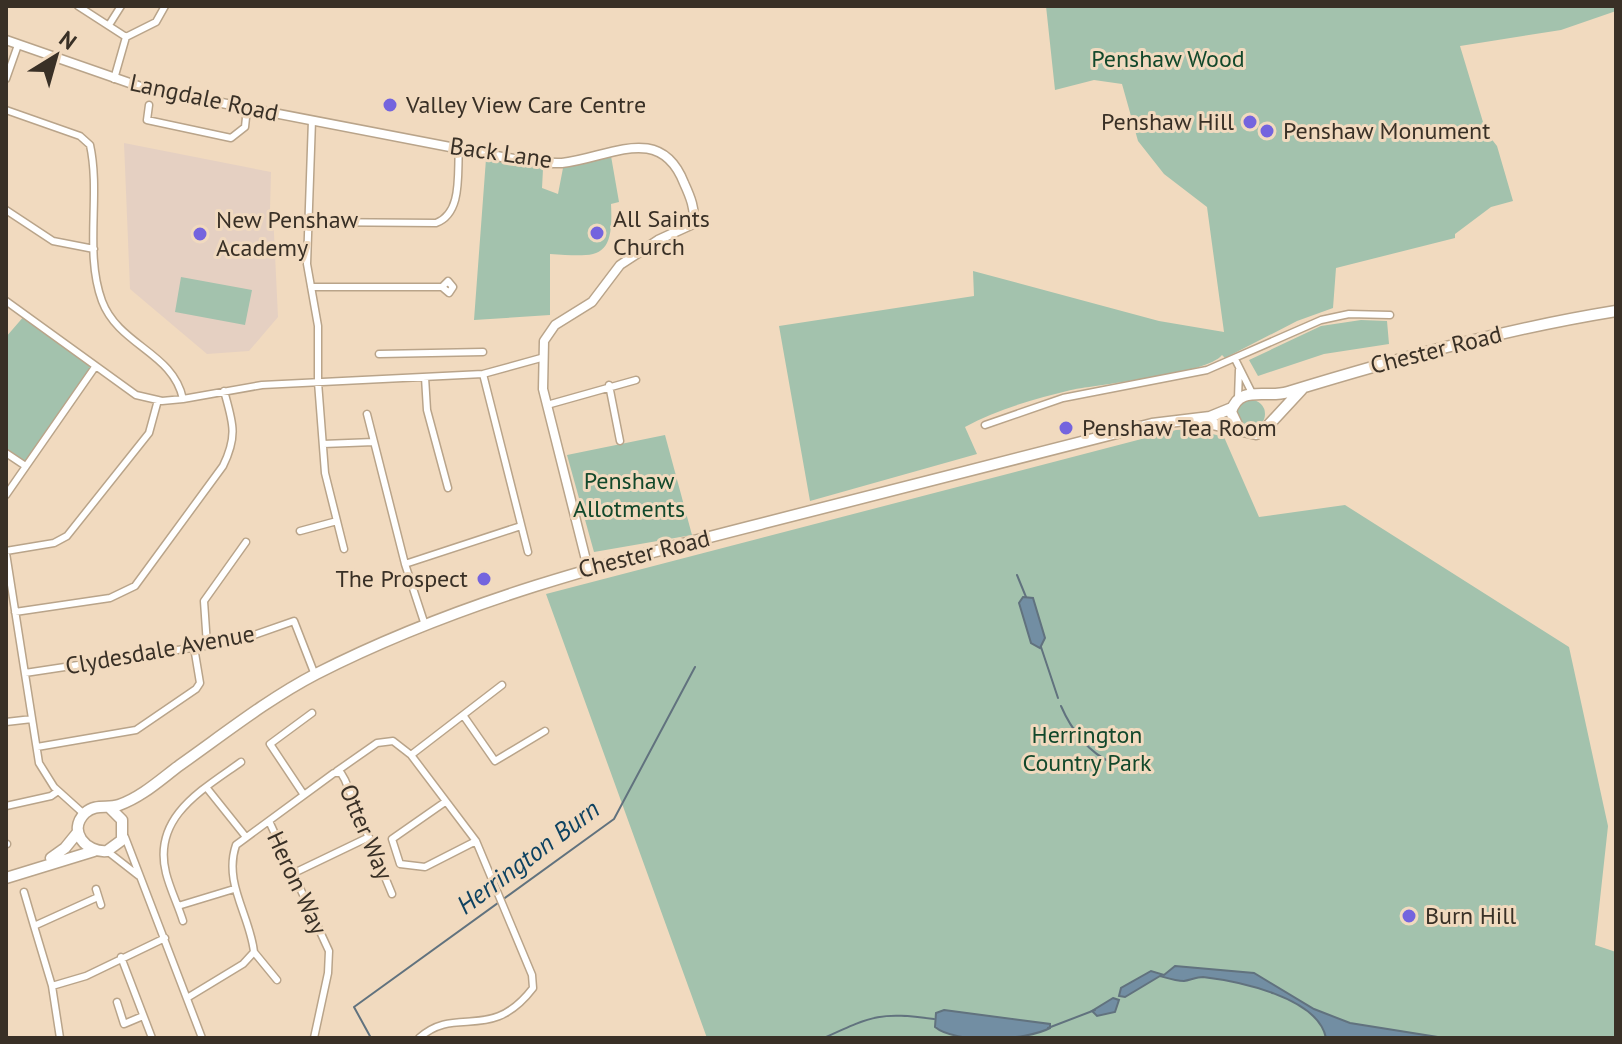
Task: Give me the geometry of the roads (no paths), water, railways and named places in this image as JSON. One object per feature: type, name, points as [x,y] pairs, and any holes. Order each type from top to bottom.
[{"type":"main road","name":"Chester Road","points":[[1271,422],[1304,387],[1338,375],[1545,323],[1616,311]]},
{"type":"main road","points":[[1258,395],[1271,405],[1271,422],[1256,434],[1240,431],[1232,419],[1235,403],[1258,395],[1304,387]]},
{"type":"main road","name":"Chester Road","points":[[138,797],[254,714],[315,675],[425,625],[588,568],[1152,424],[1193,420],[1235,403]]},
{"type":"main road","name":"Chester Road","points":[[1193,420],[1240,431]]},
{"type":"main road","points":[[30,869],[65,848],[78,832],[84,814],[93,807],[110,808],[138,797]]},
{"type":"main road","points":[[122,820],[138,797]]},
{"type":"main road","points":[[6,878],[94,851],[107,851],[118,844],[124,834],[122,820],[110,808]]},
{"type":"main road","points":[[78,832],[83,844],[94,851]]},
{"type":"street","points":[[78,6],[126,37]]},
{"type":"street","points":[[109,25],[121,6]]},
{"type":"street","points":[[114,79],[126,37],[156,22],[165,6]]},
{"type":"street","name":"Langdale Road","points":[[6,40],[114,79],[312,120]]},
{"type":"street","points":[[6,79],[18,45]]},
{"type":"street","points":[[149,105],[147,120],[231,138],[239,135],[245,127],[247,108]]},
{"type":"street","points":[[6,110],[80,136],[90,145],[98,287],[112,319],[174,373],[183,399]]},
{"type":"street","points":[[312,120],[307,264],[318,326],[318,382],[325,473],[344,549]]},
{"type":"street","name":"Back Lane","points":[[312,120],[459,148],[561,163],[628,148],[661,151],[674,161],[694,218],[690,227],[658,240],[620,265],[585,308],[549,331],[541,358]]},
{"type":"street","points":[[308,222],[436,223],[447,220],[454,210],[459,148]]},
{"type":"street","points":[[6,210],[53,241],[94,249]]},
{"type":"street","points":[[311,287],[442,287]]},
{"type":"street","points":[[6,301],[136,395],[158,400],[183,399],[262,385],[483,374],[541,358],[547,405],[588,568]]},
{"type":"street","points":[[985,425],[1051,400],[1186,376],[1236,361],[1321,320],[1349,314],[1390,315]]},
{"type":"street","points":[[379,354],[483,352]]},
{"type":"street","points":[[1236,361],[1258,395]]},
{"type":"street","points":[[6,495],[95,367]]},
{"type":"street","points":[[1235,403],[1239,370]]},
{"type":"street","points":[[483,374],[528,552]]},
{"type":"street","points":[[429,376],[427,410],[448,488]]},
{"type":"street","points":[[547,405],[609,385],[636,380]]},
{"type":"street","points":[[609,385],[620,441]]},
{"type":"street","points":[[15,612],[110,598],[135,586],[223,466],[231,450],[235,434],[224,391]]},
{"type":"street","points":[[84,814],[58,791],[39,763],[6,552],[54,543],[67,536],[149,433],[158,400]]},
{"type":"street","points":[[367,414],[405,564],[425,625]]},
{"type":"street","points":[[323,444],[374,442]]},
{"type":"street","points":[[6,453],[24,465]]},
{"type":"street","points":[[300,531],[337,521]]},
{"type":"street","points":[[405,564],[521,526]]},
{"type":"street","points":[[207,645],[204,601],[246,542]]},
{"type":"street","name":"Clydesdale Avenue","points":[[25,673],[237,641],[294,621],[315,675]]},
{"type":"street","points":[[37,747],[136,730],[196,689],[200,683],[194,647]]},
{"type":"street","points":[[411,755],[502,685]]},
{"type":"street","points":[[304,795],[270,744],[312,713]]},
{"type":"street","points":[[463,715],[495,761],[545,731]]},
{"type":"street","points":[[6,722],[32,719]]},
{"type":"street","points":[[277,980],[254,952],[234,889],[231,860],[236,845],[377,743],[393,741],[411,755],[476,841],[532,975],[533,988],[521,1006],[503,1019],[437,1025],[419,1038]]},
{"type":"street","points":[[183,921],[166,874],[164,839],[173,816],[241,762]]},
{"type":"street","name":"Otter Way","points":[[336,773],[345,780],[392,894]]},
{"type":"street","points":[[206,787],[246,837]]},
{"type":"street","points":[[7,804],[51,796],[58,791]]},
{"type":"street","points":[[445,802],[392,839],[400,864],[425,867],[476,841]]},
{"type":"street","name":"Heron Way","points":[[269,821],[329,951],[328,973],[314,1038]]},
{"type":"street","points":[[124,834],[202,1038]]},
{"type":"street","points":[[294,873],[369,837]]},
{"type":"street","points":[[107,851],[141,878]]},
{"type":"street","points":[[178,906],[234,889]]},
{"type":"street","points":[[24,892],[52,986],[60,1038]]},
{"type":"street","points":[[34,926],[97,893],[101,905]]},
{"type":"street","points":[[52,986],[86,976],[165,938]]},
{"type":"street","points":[[187,998],[243,964],[254,952]]},
{"type":"street","points":[[121,957],[152,1038]]},
{"type":"street","points":[[117,1002],[124,1024],[143,1016]]},
{"type":"water","points":[[1023,597],[1033,598],[1045,638],[1040,648],[1031,643],[1019,603]]},
{"type":"water","points":[[1175,966],[1254,973],[1314,1009],[1350,1023],[1444,1038],[1326,1038],[1320,1024],[1293,1002],[1255,987],[1203,977],[1184,981],[1160,976],[1125,997],[1119,996],[1121,988],[1151,971],[1164,975]]},
{"type":"water","points":[[1113,998],[1119,1000],[1115,1012],[1097,1016],[1092,1011]]},
{"type":"water","points":[[944,1010],[1050,1024],[1050,1028],[1008,1038],[958,1036],[935,1027],[936,1013]]},
{"type":"waterway","points":[[1017,575],[1026,597]]},
{"type":"waterway","points":[[1041,647],[1058,698]]},
{"type":"waterway","name":"Herrington Burn","points":[[371,1038],[354,1007],[614,819],[695,667]]},
{"type":"waterway","points":[[1061,706],[1082,740],[1096,754],[1113,763]]},
{"type":"waterway","name":"Herrington Burn","points":[[1048,1028],[1095,1010]]},
{"type":"waterway","name":"Herrington Burn","points":[[824,1038],[878,1017],[934,1019]]},
{"type":"place","name":"Valley View Care Centre","points":[[390,105]]},
{"type":"place","name":"Penshaw Hill","points":[[1250,122]]},
{"type":"place","name":"Penshaw Monument","points":[[1267,131]]},
{"type":"place","name":"All Saints Church","points":[[597,233]]},
{"type":"place","name":"New Penshaw Academy","points":[[200,234]]},
{"type":"place","name":"Penshaw Tea Room","points":[[1066,428]]},
{"type":"place","name":"The Prospect","points":[[484,579]]},
{"type":"place","name":"Burn Hill","points":[[1409,916]]},
{"type":"park label","name":"Penshaw Wood","points":[[1168,59]]},
{"type":"park label","name":"Penshaw Allotments","points":[[629,495]]},
{"type":"park label","name":"Herrington Country Park","points":[[1087,749]]}]
